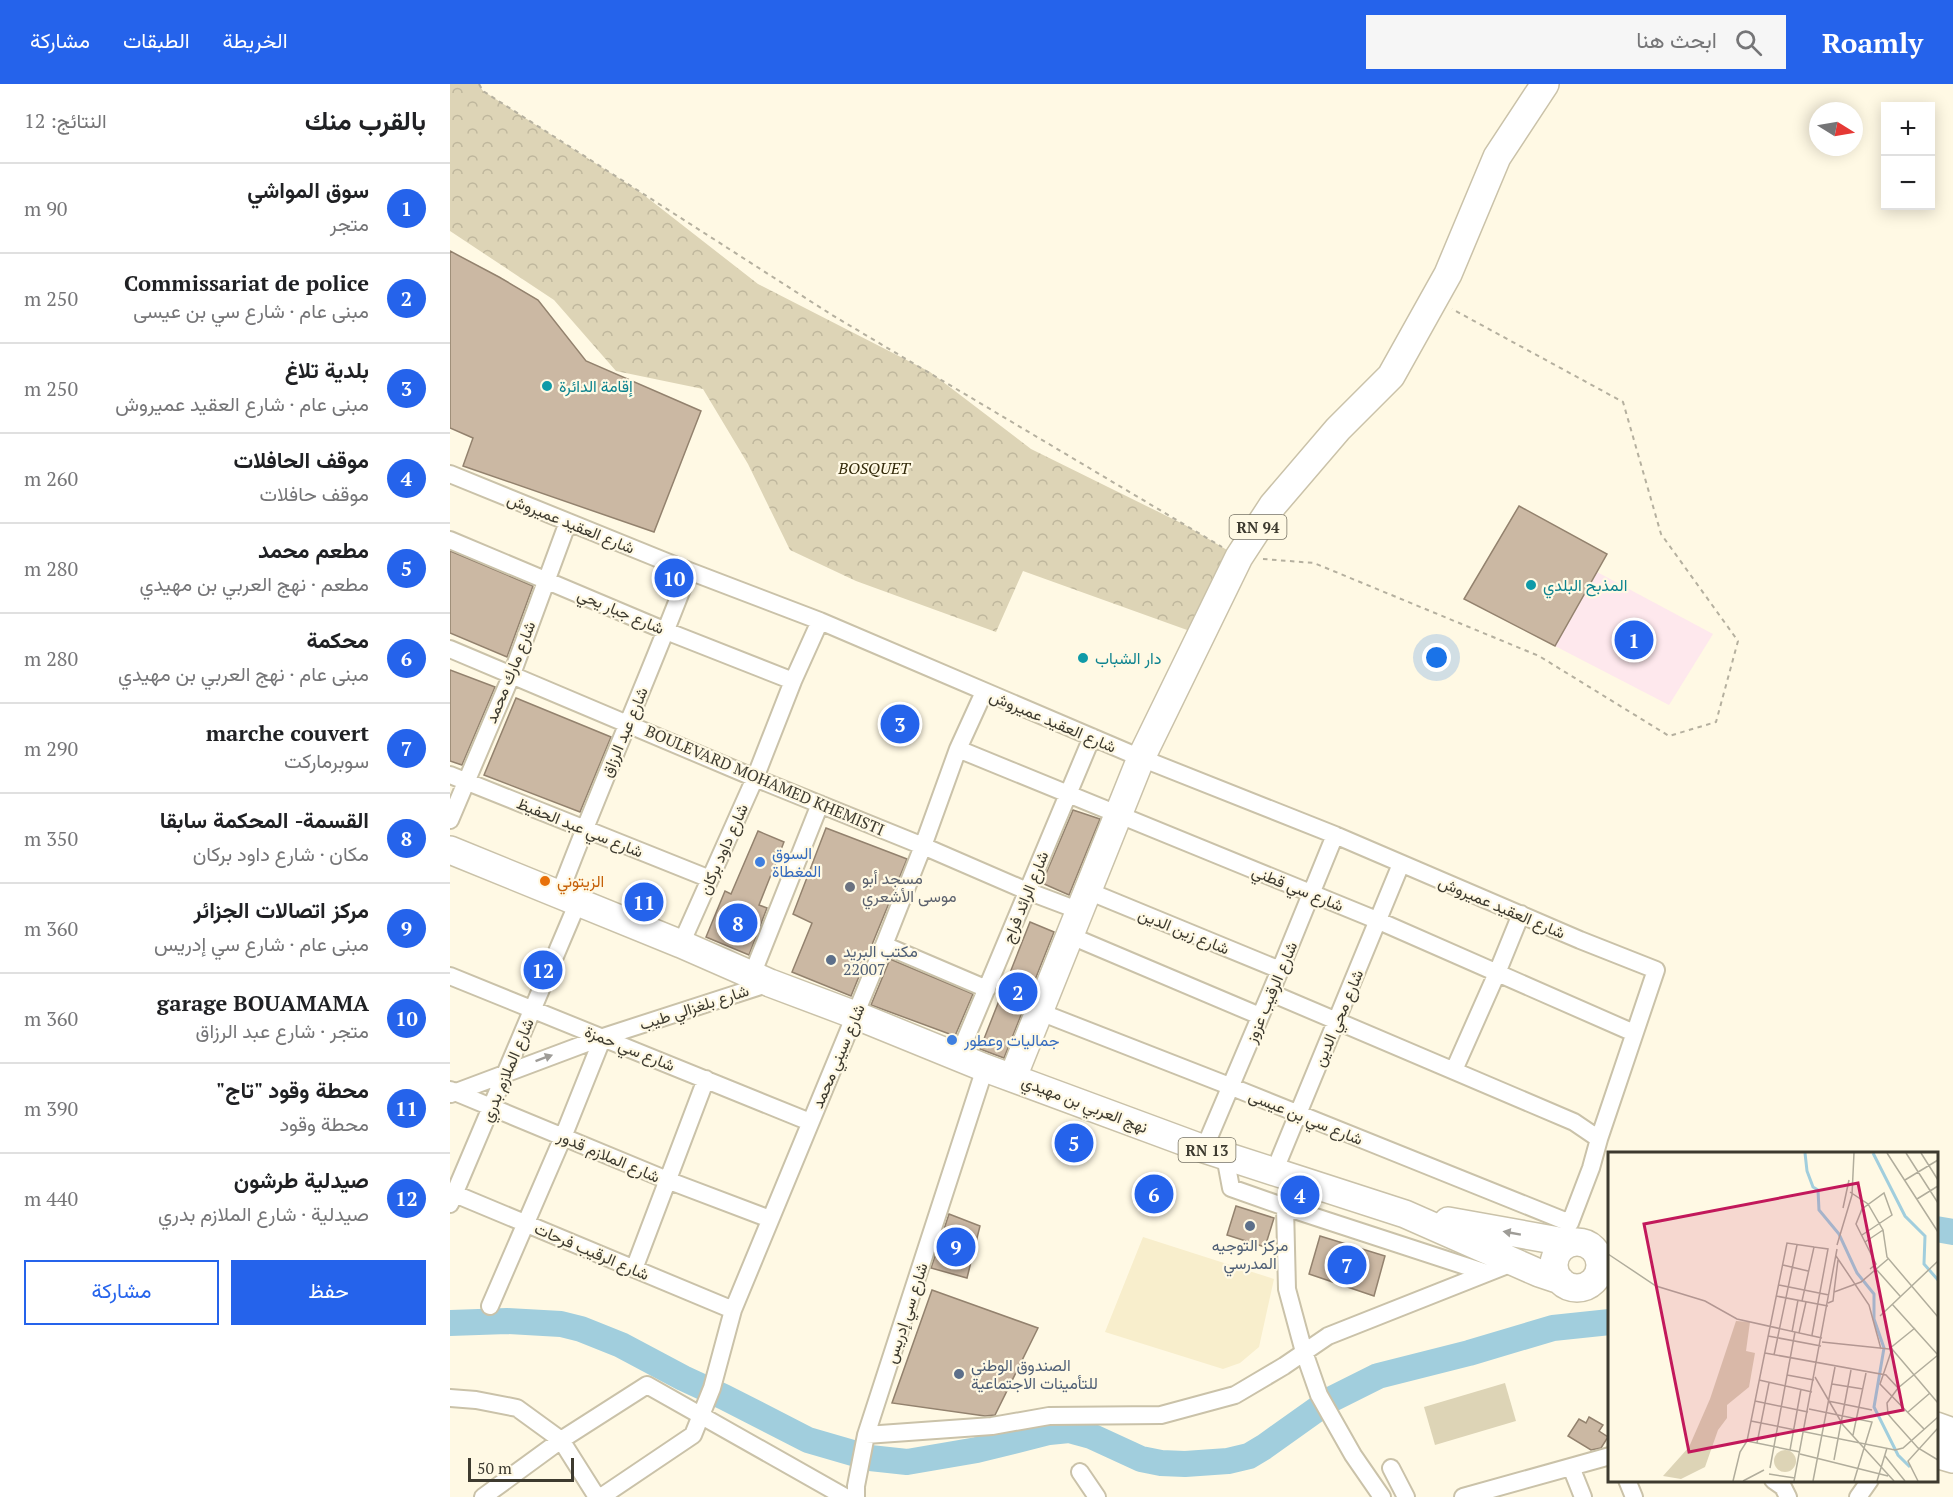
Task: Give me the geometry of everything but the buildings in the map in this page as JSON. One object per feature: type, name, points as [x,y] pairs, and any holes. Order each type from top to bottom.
[{"type":"main road","name":"RN 94","points":[[1013,1077],[1141,758],[1239,557],[1273,505],[1338,429],[1390,376],[1448,274],[1497,158],[1545,84]]},
{"type":"main road","name":"RN 13","points":[[450,850],[761,979]]},
{"type":"main road","name":"نهج العربي بن مهيدي","points":[[761,979],[985,1068],[1215,1153],[1405,1214]]},
{"type":"main road","name":"RN 13","points":[[1405,1214],[1570,1233]]},
{"type":"main road","name":"RN 13","points":[[1405,1214],[1571,1284],[1608,1293]]},
{"type":"main road","points":[[1570,1233],[1578,1241],[1593,1247],[1604,1256],[1600,1261],[1597,1278],[1590,1284],[1571,1284],[1555,1272],[1554,1263],[1557,1254],[1570,1233]]},
{"type":"main road","points":[[1938,1427],[1953,1432]]},
{"type":"main road","points":[[1938,1455],[1953,1459]]},
{"type":"street","name":"شارع العقيد عميروش","points":[[450,474],[689,571],[820,621],[1141,758],[1335,835],[1580,940],[1656,970],[1634,1033]]},
{"type":"street","name":"شارع مارك محمد","points":[[450,820],[458,778],[512,674],[568,522]]},
{"type":"street","name":"شارع جبار يحي","points":[[450,540],[666,631],[793,681]]},
{"type":"street","name":"شارع عبد الرزاق","points":[[568,898],[584,829],[689,571]]},
{"type":"street","name":"شارع داود بركان","points":[[681,944],[755,778],[793,681],[820,621]]},
{"type":"street","name":"BOULEVARD MOHAMED KHEMISTI","points":[[450,649],[1080,912]]},
{"type":"street","name":"شارع سيني محمد","points":[[599,1497],[693,1435],[712,1388],[733,1310],[884,945],[958,749],[984,692]]},
{"type":"street","name":"شارع الرائد فراج","points":[[958,1057],[1092,737]]},
{"type":"street","name":"شارع سي قطني","points":[[958,749],[1379,921],[1634,1033]]},
{"type":"street","name":"شارع سي عبد الحفيظ","points":[[458,778],[710,879]]},
{"type":"street","points":[[761,979],[820,804]]},
{"type":"street","name":"شارع الرقيب عزوز","points":[[1215,1153],[1232,1087],[1335,835]]},
{"type":"street","name":"شارع محي الدين","points":[[1274,1172],[1401,864]]},
{"type":"street","name":"شارع الملازم بدري","points":[[451,1197],[532,1010],[568,898]]},
{"type":"street","points":[[1080,912],[1260,1016]]},
{"type":"street","name":"شارع زين الدين","points":[[1080,912],[1280,970]]},
{"type":"street","points":[[1454,1071],[1521,914]]},
{"type":"street","points":[[884,945],[987,989]]},
{"type":"street","name":"شارع سي حمزة","points":[[450,976],[603,1036],[810,1122]]},
{"type":"street","name":"شارع بلغزالي طيب","points":[[452,1092],[761,979]]},
{"type":"street","points":[[1271,993],[1574,1122],[1599,1139]]},
{"type":"street","name":"شارع سي بن عيسى","points":[[1040,1012],[1297,1114],[1570,1233]]},
{"type":"street","points":[[1570,1233],[1634,1033]]},
{"type":"street","points":[[490,1306],[563,1137],[603,1036]]},
{"type":"street","name":"شارع سي إدريس","points":[[852,1493],[866,1435],[985,1068]]},
{"type":"street","points":[[634,1269],[706,1079]]},
{"type":"street","name":"شارع الملازم قدور","points":[[452,1092],[491,1106],[667,1180],[770,1219]]},
{"type":"street","points":[[1215,1153],[1231,1188],[1487,1274]]},
{"type":"street","name":"شارع الرقيب فرحات","points":[[451,1197],[526,1224],[733,1310]]},
{"type":"street","points":[[1285,1208],[1287,1289],[1304,1352],[1319,1395],[1353,1455],[1382,1497]]},
{"type":"street","points":[[866,1435],[992,1426],[1049,1416],[1161,1415],[1235,1395],[1328,1336],[1515,1262]]},
{"type":"street","points":[[483,1497],[561,1440],[647,1385],[701,1417],[852,1493]]},
{"type":"street","points":[[450,1398],[476,1400],[518,1408],[561,1440],[599,1497]]},
{"type":"street","points":[[1463,1497],[1608,1457]]},
{"type":"street","points":[[1571,1467],[1583,1497]]},
{"type":"street","points":[[1391,1468],[1406,1497]]},
{"type":"street","points":[[1080,1472],[1097,1497]]},
{"type":"street","points":[[1628,1482],[1634,1497]]},
{"type":"street","points":[[1776,1482],[1783,1487],[1788,1497]]},
{"type":"street","points":[[1858,1497],[1869,1482]]},
{"type":"path","points":[[479,84],[483,91],[832,315],[1239,557],[1314,563],[1539,656],[1669,736],[1716,722],[1738,641],[1661,534],[1623,402],[1434,299]]},
{"type":"shaded area","points":[[1597,572],[1713,634],[1669,705],[1555,646]]},
{"type":"shaded area","points":[[1143,1237],[1274,1279],[1259,1347],[1240,1363],[1223,1369],[1105,1332]]},
{"type":"green space","name":"BOSQUET","points":[[450,84],[479,84],[483,91],[640,192],[758,284],[930,372],[1031,449],[1185,525],[1227,550],[1201,635],[1023,571],[996,632],[856,581],[790,550],[748,464],[703,389],[616,371],[554,300],[450,231]]},
{"type":"green space","points":[[1505,1383],[1516,1421],[1435,1445],[1424,1407]]},
{"type":"waterway","points":[[1938,1229],[1953,1232]]},
{"type":"waterway","points":[[450,1323],[507,1321],[561,1324],[581,1329],[621,1345],[808,1440],[870,1458],[907,1462],[977,1450],[1049,1432],[1069,1430],[1091,1436],[1141,1459],[1185,1464],[1228,1461],[1249,1456],[1330,1400],[1378,1376],[1469,1353],[1553,1328],[1608,1322]]},
{"type":"place","name":"إقامة الدائرة","points":[[547,386]]},
{"type":"place","name":"garage BOUAMAMA","points":[[674,578]]},
{"type":"place","name":"المذبح البلدي","points":[[1531,585]]},
{"type":"place","name":"سوق المواشي","points":[[1634,640]]},
{"type":"place","name":"دار الشباب","points":[[1083,658]]},
{"type":"place","name":"بلدية تلاغ","points":[[900,724]]},
{"type":"place","name":"السوق المغطاة","points":[[760,862]]},
{"type":"place","name":"الزيتوني","points":[[545,881]]},
{"type":"place","name":"مسجد أبو موسى الأشعري","points":[[850,887]]},
{"type":"place","name":"محطة وقود \"تاج\"","points":[[644,902]]},
{"type":"place","name":"القسمة- المحكمة سابقا","points":[[738,923]]},
{"type":"place","name":"مكتب البريد 22007","points":[[831,960]]},
{"type":"place","name":"صيدلية طرشون","points":[[543,970]]},
{"type":"place","name":"Commissariat de police","points":[[1018,992]]},
{"type":"place","name":"جماليات وعطور","points":[[952,1040]]},
{"type":"place","name":"مطعم محمد","points":[[1074,1143]]},
{"type":"place","name":"محكمة","points":[[1154,1194]]},
{"type":"place","name":"موقف الحافلات","points":[[1300,1195]]},
{"type":"place","name":"مركز التوجيه المدرسي","points":[[1250,1226]]},
{"type":"place","name":"مركز اتصالات الجزائر","points":[[956,1247]]},
{"type":"place","name":"marche couvert","points":[[1347,1265]]},
{"type":"place","name":"الصندوق الوطني للتأمينات الاجتماعية","points":[[959,1374]]}]
